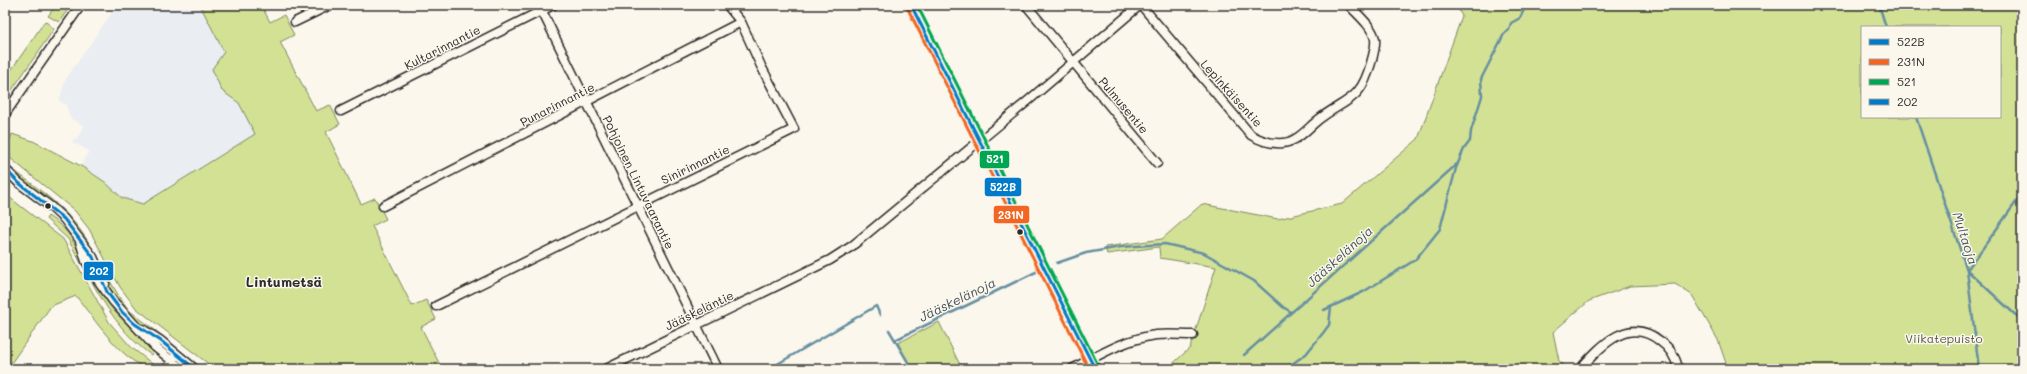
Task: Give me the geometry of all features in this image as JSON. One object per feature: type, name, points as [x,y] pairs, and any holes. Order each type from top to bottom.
[{"type":"street","points":[[5,114],[81,5]]},
{"type":"street","points":[[295,22],[330,5]]},
{"type":"street","name":"Kultarinnantie","points":[[341,111],[540,8],[553,5]]},
{"type":"street","points":[[727,5],[741,22]]},
{"type":"street","points":[[911,5],[1095,369]]},
{"type":"street","name":"Pulmusentie","points":[[1026,5],[1158,163]]},
{"type":"street","name":"Jääskeläntie","points":[[606,369],[830,260],[852,246],[1141,5]]},
{"type":"street","name":"Lepinkäisentie","points":[[1141,5],[1251,135],[1261,141],[1283,143],[1293,140],[1324,116],[1355,96],[1364,83],[1369,70],[1375,39],[1370,28],[1349,5]]},
{"type":"street","name":"Pohjoinen Lintuvaarantie","points":[[540,8],[718,369]]},
{"type":"street","name":"Punarinnantie","points":[[383,206],[741,22]]},
{"type":"street","name":"Sinirinnantie","points":[[436,306],[794,129],[761,66],[741,22]]},
{"type":"street","points":[[5,169],[19,183],[51,207],[64,219],[96,263],[107,292],[122,312],[135,324],[155,347],[195,369]]},
{"type":"street","points":[[5,178],[19,183]]},
{"type":"street","points":[[1580,369],[1593,354],[1611,338],[1626,332],[1638,331],[1652,335],[1664,344],[1674,357],[1678,369]]},
{"type":"street","points":[[1072,369],[1120,345],[1138,339],[1157,335],[1193,335]]},
{"type":"street","points":[[167,369],[175,358]]},
{"type":"street","points":[[175,358],[182,369]]},
{"type":"shaded area","points":[[117,5],[200,5],[224,52],[222,91],[239,103],[255,134],[143,204],[122,198],[105,182],[81,166],[89,151],[72,142],[75,138],[77,139],[84,126],[70,118],[66,104],[59,101],[66,79]]},
{"type":"green space","points":[[56,5],[71,5],[59,22],[48,16]]},
{"type":"green space","name":"Lintumetsä","points":[[200,5],[261,5],[270,22],[284,15],[294,35],[280,42],[316,111],[330,105],[340,124],[326,132],[361,204],[375,198],[386,219],[372,226],[412,306],[426,300],[436,319],[421,327],[442,369],[215,369],[136,308],[120,287],[89,229],[75,211],[10,158],[9,143],[12,134],[33,141],[81,166],[105,182],[122,198],[143,204],[255,134],[239,103],[222,91],[212,69],[224,52]]},
{"type":"green space","name":"Viikatepuisto","points":[[1456,5],[2022,5],[2022,369],[1906,369],[1898,366],[1894,369],[1887,369],[1886,365],[1884,369],[1728,369],[1718,340],[1692,295],[1675,284],[1630,286],[1589,301],[1553,332],[1559,361],[1568,369],[1167,369],[1190,348],[1216,267],[1160,258],[1159,247],[1107,254],[1105,247],[1162,239],[1202,204],[1278,219],[1342,204],[1418,139],[1462,16]]},
{"type":"green space","points":[[45,21],[54,29],[5,100],[5,79]]},
{"type":"green space","points":[[8,166],[47,196],[69,217],[79,228],[97,257],[81,236],[6,168]]},
{"type":"green space","points":[[5,194],[63,239],[109,322],[132,348],[155,366],[154,369],[144,367],[122,351],[111,340],[76,296],[51,306],[7,369],[5,369]]},
{"type":"green space","points":[[48,216],[66,231],[84,264],[82,265],[68,239],[46,219]]},
{"type":"green space","points":[[103,269],[120,298],[130,311],[164,337],[163,340],[130,316],[117,301],[103,274]]},
{"type":"green space","points":[[90,276],[114,311],[153,351],[151,355],[123,329],[108,309],[89,277]]},
{"type":"green space","points":[[939,322],[962,369],[912,369],[898,343]]},
{"type":"waterway","points":[[1324,310],[1363,292],[1415,260],[1440,229],[1456,168],[1464,149],[1470,141],[1471,131],[1482,96],[1481,79],[1504,34],[1509,30],[1511,23],[1520,18],[1526,5]]},
{"type":"waterway","name":"Multaoja","points":[[1879,5],[1886,26]]},
{"type":"waterway","name":"Multaoja","points":[[1916,118],[1967,270],[1979,369]]},
{"type":"waterway","name":"Jääskelänoja","points":[[1244,355],[1457,164]]},
{"type":"waterway","points":[[2022,194],[1967,270],[2022,321]]},
{"type":"waterway","name":"Jääskelänoja","points":[[1057,263],[1086,253],[1121,247],[1165,244],[1204,253],[1254,281],[1283,307],[1291,312]]},
{"type":"waterway","name":"Jääskelänoja","points":[[889,330],[895,340],[1038,271]]},
{"type":"waterway","name":"Jääskelänoja","points":[[769,369],[876,306],[880,315]]},
{"type":"waterway","points":[[1285,369],[1306,354],[1329,325],[1331,307]]},
{"type":"waterway","points":[[895,340],[912,369]]},
{"type":"transit line","name":"522B","points":[[911,5],[1095,369]]},
{"type":"transit line","name":"521","points":[[917,5],[1099,367]]},
{"type":"transit line","name":"231N","points":[[907,7],[1089,369]]},
{"type":"transit line","name":"202","points":[[5,169],[19,183],[64,219],[93,257],[107,292],[122,312],[135,324],[161,341],[195,369]]},
{"type":"district","name":"Lintumetsä","points":[[284,281]]}]
